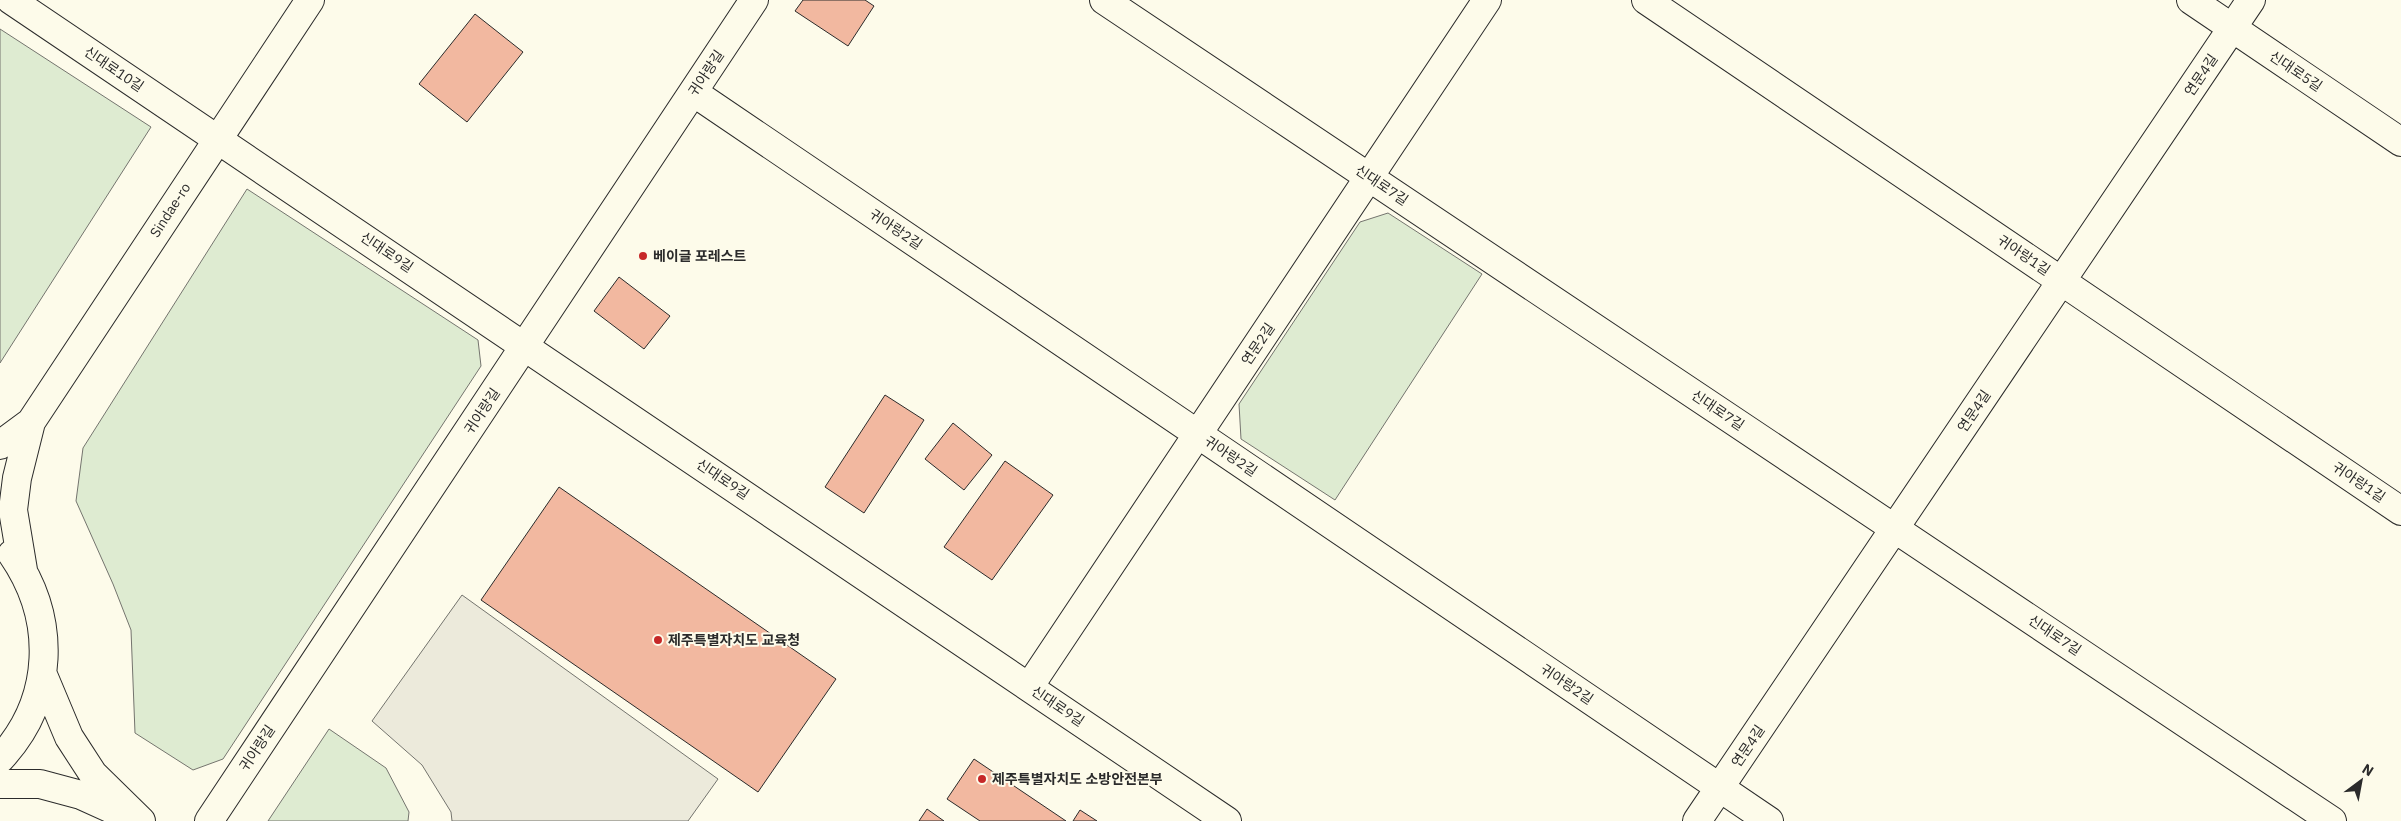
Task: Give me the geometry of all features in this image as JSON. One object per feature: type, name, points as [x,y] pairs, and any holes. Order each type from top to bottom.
[{"type":"street","name":"신대로10길","points":[[11,0],[218,138]]},
{"type":"street","name":"Sindae-ro","points":[[31,422],[310,0]]},
{"type":"street","name":"귀아랑길","points":[[209,821],[754,0]]},
{"type":"street","name":"신대로7길","points":[[1104,0],[2332,821]]},
{"type":"street","name":"연문2길","points":[[1029,687],[1487,0]]},
{"type":"street","name":"귀아랑1길","points":[[1646,0],[2401,511]]},
{"type":"street","name":"신대로5길","points":[[2191,0],[2401,142]]},
{"type":"street","name":"연문4길","points":[[1697,821],[2252,0]]},
{"type":"street","name":"귀아랑2길","points":[[693,92],[1769,821]]},
{"type":"street","name":"신대로9길","points":[[218,138],[1227,821]]},
{"type":"street","points":[[0,445],[31,422]]},
{"type":"street","points":[[23,570],[12,510],[17,478],[31,422]]},
{"type":"street","points":[[0,540],[23,570],[35,594],[42,620],[45,648],[43,675],[36,701],[25,726],[0,758]]},
{"type":"street","points":[[43,675],[69,737],[93,774],[140,821]]},
{"type":"street","points":[[0,784],[40,784],[81,795],[140,821]]},
{"type":"green space","points":[[0,29],[151,127],[0,363]]},
{"type":"green space","points":[[247,189],[478,340],[481,366],[223,759],[193,770],[135,733],[131,630],[76,501],[83,448]]},
{"type":"green space","points":[[1388,213],[1482,274],[1335,500],[1241,439],[1239,404],[1360,222]]},
{"type":"green space","points":[[329,729],[386,768],[409,812],[408,821],[268,821]]},
{"type":"shaded area","points":[[462,595],[718,779],[688,821],[452,821],[451,812],[422,765],[372,721]]},
{"type":"building","points":[[803,0],[865,0],[874,6],[848,46],[795,11]]},
{"type":"building","points":[[475,14],[523,52],[467,122],[419,84]]},
{"type":"building","points":[[619,277],[670,316],[644,349],[594,311]]},
{"type":"building","points":[[885,395],[924,420],[864,513],[825,487]]},
{"type":"building","points":[[953,423],[992,455],[964,490],[925,459]]},
{"type":"building","points":[[1005,461],[1053,495],[992,580],[944,547]]},
{"type":"building","name":"제주특별자치도 교육청","points":[[559,487],[836,679],[758,792],[481,600]]},
{"type":"building","name":"제주특별자치도 소방안전본부","points":[[974,759],[1066,821],[980,821],[947,799]]},
{"type":"building","points":[[927,809],[944,821],[919,821]]},
{"type":"building","name":"제주특별자치도 소방안전본부","points":[[1080,810],[1097,821],[1073,821]]},
{"type":"place","name":"베이글 포레스트","points":[[643,256]]},
{"type":"place","name":"제주특별자치도 교육청","points":[[658,640]]},
{"type":"place","name":"제주특별자치도 소방안전본부","points":[[982,779]]}]
